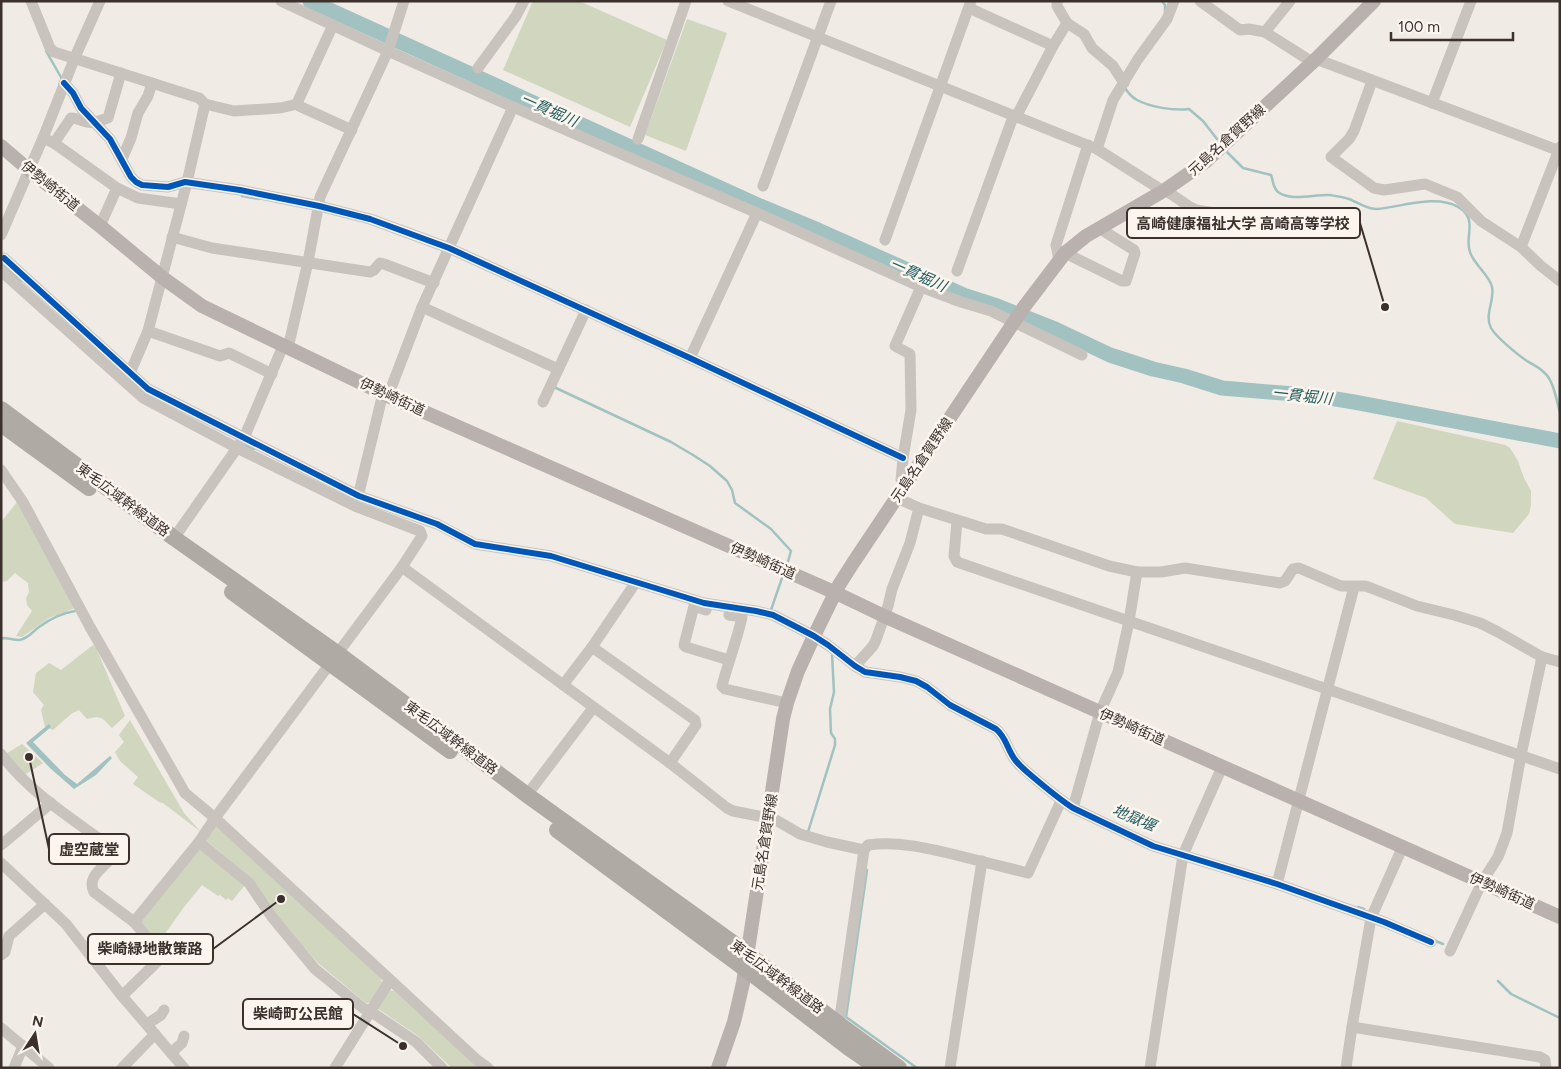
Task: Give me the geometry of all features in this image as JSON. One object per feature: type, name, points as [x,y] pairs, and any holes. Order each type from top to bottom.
[{"type":"highway","name":"東毛広域幹線道路","points":[[1,409],[334,658],[747,962],[839,1024],[899,1068]]},
{"type":"highway","name":"東毛広域幹線道路","points":[[1,424],[527,795],[747,962],[850,1049],[878,1068]]},
{"type":"main road","name":"元島名倉賀野線","points":[[718,1068],[734,1022],[747,962],[783,719],[787,703],[798,671],[814,636],[853,563],[1014,321],[1062,256],[1075,244],[1099,228],[1164,190],[1205,162],[1314,61],[1374,1]]},
{"type":"main road","name":"伊勢崎街道","points":[[1,146],[163,278],[202,306],[385,395],[836,593],[1560,917]]},
{"type":"street","points":[[31,1],[50,48],[54,52],[75,57],[199,98],[205,104],[234,111],[280,108],[298,104]]},
{"type":"street","points":[[1,235],[100,1]]},
{"type":"street","points":[[281,1],[512,107],[757,213],[921,287],[1014,321],[1082,355]]},
{"type":"street","points":[[174,538],[244,438],[286,347],[308,262],[320,196],[388,50],[404,1]]},
{"type":"street","points":[[478,68],[516,16],[524,1]]},
{"type":"street","points":[[638,139],[686,1]]},
{"type":"street","points":[[728,1],[1092,147],[1196,210],[1233,216],[1259,226]]},
{"type":"street","points":[[764,186],[831,1]]},
{"type":"street","points":[[1057,1],[1057,6],[1067,23],[1084,34],[1092,48],[1113,66],[1124,83]]},
{"type":"street","points":[[1099,228],[1134,250],[1135,253],[1126,281],[1062,256],[1056,245],[1092,147],[1113,100],[1138,59],[1167,20],[1174,1]]},
{"type":"street","points":[[1200,1],[1240,30],[1249,29],[1265,32],[1314,61],[1559,149],[1521,247]]},
{"type":"street","points":[[1265,32],[1290,1]]},
{"type":"street","points":[[1432,103],[1470,1]]},
{"type":"street","points":[[885,240],[970,5],[1053,46]]},
{"type":"street","points":[[957,271],[1014,117],[1067,23]]},
{"type":"street","points":[[298,104],[333,25]]},
{"type":"street","points":[[54,143],[71,118],[95,122],[108,118],[121,73]]},
{"type":"street","points":[[1372,81],[1354,131],[1349,139],[1331,157],[1374,188],[1384,190],[1425,184],[1457,197],[1481,221],[1521,247],[1540,266],[1560,281]]},
{"type":"street","points":[[122,159],[131,138],[138,113],[148,96],[152,83]]},
{"type":"street","points":[[64,84],[73,93],[81,108],[110,139],[131,177],[142,185],[168,187],[187,182],[240,190],[319,206],[370,219],[449,248],[690,358],[902,458]]},
{"type":"street","points":[[127,377],[148,331],[163,278],[205,104]]},
{"type":"street","points":[[298,104],[352,130]]},
{"type":"street","points":[[357,501],[385,395],[422,307],[512,107]]},
{"type":"street","points":[[43,138],[54,143],[117,188],[138,198],[181,204]]},
{"type":"street","points":[[100,226],[117,188]]},
{"type":"street","points":[[690,358],[757,213]]},
{"type":"street","points":[[172,237],[212,248],[370,272],[380,263],[434,283]]},
{"type":"street","points":[[4,258],[127,377],[143,398],[237,448],[420,531],[422,536],[402,566],[215,818],[200,842],[134,922]]},
{"type":"street","points":[[1,271],[127,377],[244,438],[357,501],[437,524],[475,544],[550,556],[704,603],[742,617],[722,686],[725,689],[787,703]]},
{"type":"street","points":[[905,486],[900,480],[911,410],[910,354],[895,346],[921,287]]},
{"type":"street","points":[[422,307],[558,370]]},
{"type":"street","points":[[543,402],[586,310]]},
{"type":"street","points":[[148,331],[220,356],[230,353],[272,374]]},
{"type":"street","points":[[1,470],[23,502],[94,634],[185,793],[215,818],[488,1068]]},
{"type":"street","points":[[897,498],[919,508],[986,529],[1002,529],[1109,566],[1137,572],[1161,572],[1185,568],[1280,583],[1285,581],[1293,569],[1299,568],[1341,586],[1365,586],[1417,606],[1480,623],[1542,657],[1560,662]]},
{"type":"street","points":[[855,666],[873,646],[910,543],[919,508]]},
{"type":"street","points":[[957,520],[954,556],[957,562],[1560,769]]},
{"type":"street","points":[[402,566],[670,763],[726,808],[774,819],[800,834],[864,850]]},
{"type":"street","points":[[1073,808],[1100,712],[1118,672],[1137,572]]},
{"type":"street","points":[[563,685],[592,647],[636,582]]},
{"type":"street","points":[[1277,884],[1329,690],[1354,587]]},
{"type":"street","points":[[729,660],[686,648],[684,645],[694,606],[721,614],[732,612],[765,613],[828,644],[865,672],[916,681],[950,704],[996,729],[1008,742],[1010,754],[1018,763],[1061,801],[1153,846],[1277,884],[1431,942]]},
{"type":"street","points":[[592,647],[695,720],[696,725],[670,763]]},
{"type":"street","points":[[1450,951],[1482,882],[1498,856],[1507,833],[1542,657]]},
{"type":"street","points":[[527,795],[593,708]]},
{"type":"street","points":[[1,754],[17,774],[111,849],[112,856],[91,881],[94,892],[134,922],[164,956],[122,996]]},
{"type":"street","points":[[1150,1068],[1183,856],[1222,767]]},
{"type":"street","points":[[839,1024],[864,850],[868,845],[880,843],[921,847],[1028,873],[1061,801]]},
{"type":"street","points":[[1,845],[51,803]]},
{"type":"street","points":[[200,842],[249,882],[272,917],[315,969],[364,1008],[416,1042],[442,1068]]},
{"type":"street","points":[[1346,1068],[1371,918],[1403,846]]},
{"type":"street","points":[[950,1068],[982,861]]},
{"type":"street","points":[[1,863],[66,924],[122,996],[184,1068]]},
{"type":"street","points":[[1,955],[5,952],[9,936],[45,904]]},
{"type":"street","points":[[335,1068],[390,980]]},
{"type":"street","points":[[147,1024],[161,1016],[164,1010]]},
{"type":"street","points":[[1352,1027],[1540,1057],[1545,1060],[1546,1068]]},
{"type":"street","points":[[1,1028],[49,1068]]},
{"type":"street","points":[[122,1068],[155,1034]]},
{"type":"street","points":[[171,1053],[182,1043],[184,1036]]},
{"type":"street","points":[[14,1068],[23,1046]]},
{"type":"green space","points":[[533,1],[579,1],[667,40],[630,127],[503,70]]},
{"type":"green space","points":[[687,19],[727,33],[686,151],[645,135]]},
{"type":"green space","points":[[1397,421],[1505,445],[1510,448],[1531,491],[1529,514],[1513,533],[1455,524],[1426,498],[1373,479]]},
{"type":"green space","points":[[17,502],[75,608],[49,618],[22,637],[16,636],[32,611],[27,605],[26,598],[29,592],[28,583],[15,573],[7,581],[1,582],[1,522]]},
{"type":"green space","points":[[93,645],[96,648],[125,716],[112,728],[101,718],[87,719],[79,710],[71,714],[53,730],[45,727],[41,710],[44,705],[33,692],[36,673],[49,663],[61,670]]},
{"type":"green space","points":[[130,720],[184,813],[201,832],[163,803],[133,784],[138,777],[120,761],[115,752],[124,742],[119,735]]},
{"type":"green space","points":[[22,744],[43,763],[23,776],[4,755]]},
{"type":"green space","points":[[214,826],[219,827],[380,977],[383,985],[369,1003],[366,1003],[318,963],[279,919],[252,879],[207,841]]},
{"type":"green space","points":[[199,849],[203,850],[245,885],[232,901],[228,898],[226,900],[220,895],[218,896],[202,885],[162,938],[170,947],[165,952],[139,922]]},
{"type":"green space","points":[[389,990],[394,991],[481,1068],[452,1068],[418,1036],[377,1008]]},
{"type":"water","points":[[49,724],[51,727],[33,742],[65,775],[77,784],[110,756],[112,758],[96,775],[74,789],[26,743]]},
{"type":"waterway","name":"一貫堀川","points":[[310,1],[760,206],[966,296],[1055,329],[1110,355],[1222,388],[1318,396],[1560,441]]},
{"type":"waterway","points":[[1162,1],[1165,5],[1165,11]]},
{"type":"waterway","points":[[46,51],[62,79]]},
{"type":"waterway","points":[[1125,88],[1135,99],[1148,105],[1169,109],[1189,109],[1203,121],[1217,139]]},
{"type":"waterway","points":[[1227,152],[1243,168],[1271,175],[1276,190],[1290,197],[1330,195],[1349,199],[1374,209],[1429,201],[1449,203],[1458,207],[1468,217],[1470,228],[1469,246],[1472,257],[1488,278],[1492,287],[1493,292],[1489,313],[1491,328],[1508,346],[1543,371],[1548,377],[1553,387],[1560,413]]},
{"type":"waterway","points":[[242,196],[259,199]]},
{"type":"waterway","name":"地獄堰","points":[[1,264],[21,281]]},
{"type":"waterway","points":[[555,387],[671,442],[710,466],[727,481],[732,490],[735,503],[771,529],[791,551],[787,565]]},
{"type":"waterway","name":"一貫堀川","points":[[1558,441],[1560,434]]},
{"type":"waterway","name":"地獄堰","points":[[243,444],[254,449]]},
{"type":"waterway","points":[[771,610],[783,575]]},
{"type":"waterway","points":[[1,639],[22,639],[52,619],[75,611]]},
{"type":"waterway","points":[[808,832],[835,745],[835,739],[831,733],[830,709],[834,692],[832,654]]},
{"type":"waterway","points":[[867,870],[846,1017],[917,1068]]},
{"type":"waterway","name":"地獄堰","points":[[1358,907],[1364,909]]},
{"type":"waterway","name":"地獄堰","points":[[1433,940],[1443,944]]},
{"type":"waterway","name":"地獄堰","points":[[1498,981],[1511,994],[1560,1018]]},
{"type":"cycle path","points":[[64,83],[73,93],[81,108],[110,139],[131,177],[142,185],[168,187],[185,182],[240,190],[319,206],[370,219],[449,248],[903,458]]},
{"type":"cycle path","points":[[4,258],[148,389],[359,496],[437,524],[475,544],[551,556],[704,603],[773,615],[814,636],[865,672],[916,681],[950,705],[996,729],[1003,736],[1013,757],[1020,765],[1073,808],[1153,846],[1277,884],[1384,922],[1431,942]]},
{"type":"place","name":"高崎健康福祉大学 高崎高等学校","points":[[1385,307]]},
{"type":"place","name":"虚空蔵堂","points":[[29,757]]},
{"type":"place","name":"柴崎緑地散策路","points":[[281,899]]},
{"type":"place","name":"柴崎町公民館","points":[[403,1046]]}]
